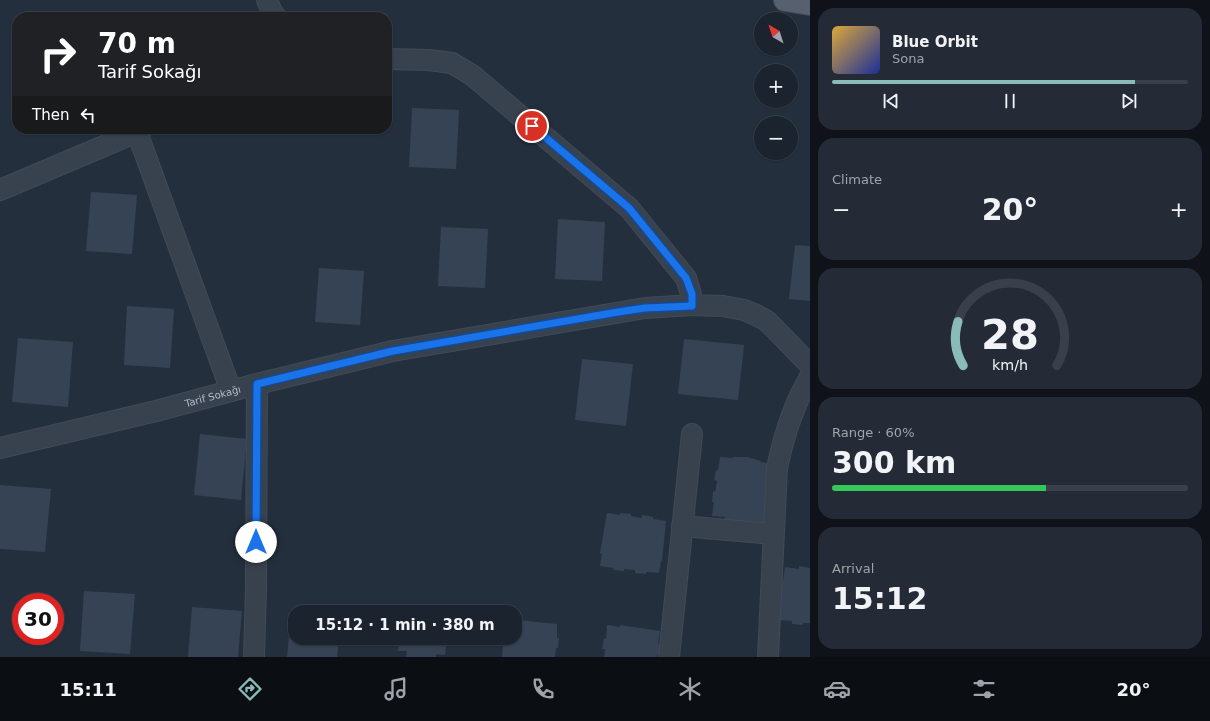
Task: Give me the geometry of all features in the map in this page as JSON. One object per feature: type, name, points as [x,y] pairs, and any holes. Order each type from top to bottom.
[{"type":"main road","points":[[785,0],[810,4]]},
{"type":"street","points":[[267,0],[272,12]]},
{"type":"street","points":[[392,59],[429,60],[452,63],[472,75],[629,208],[686,278],[692,294],[692,306]]},
{"type":"street","points":[[0,190],[133,134]]},
{"type":"street","points":[[141,134],[231,391]]},
{"type":"street","name":"Tarif Sokağı","points":[[0,448],[156,411],[257,384],[393,351],[645,308],[723,306],[756,315],[767,321],[810,365]]},
{"type":"street","points":[[768,657],[775,490],[778,468],[782,446],[795,405],[810,376]]},
{"type":"street","points":[[254,657],[257,384]]},
{"type":"street","points":[[669,657],[692,434]]},
{"type":"street","points":[[682,526],[774,534]]},
{"type":"building","points":[[412,108],[459,110],[456,169],[409,167]]},
{"type":"building","points":[[91,192],[137,195],[132,254],[86,251]]},
{"type":"building","points":[[558,219],[605,222],[602,281],[555,279]]},
{"type":"building","points":[[441,227],[488,229],[485,288],[438,286]]},
{"type":"building","points":[[795,245],[810,246],[810,301],[789,299]]},
{"type":"building","points":[[319,268],[364,271],[360,325],[315,322]]},
{"type":"building","points":[[127,306],[174,309],[170,368],[124,365]]},
{"type":"building","points":[[18,338],[73,342],[68,407],[12,402]]},
{"type":"building","points":[[684,339],[744,345],[738,400],[678,394]]},
{"type":"building","points":[[582,359],[633,364],[626,426],[575,420]]},
{"type":"building","points":[[200,434],[247,439],[241,500],[194,495]]},
{"type":"building","points":[[720,457],[747,457],[761,461],[760,462],[773,464],[765,523],[752,521],[738,522],[724,519],[725,517],[712,516],[714,502],[712,502],[713,491],[715,492],[717,481],[714,480],[716,470],[718,470]]},
{"type":"building","points":[[0,485],[51,489],[45,552],[0,549]]},
{"type":"building","points":[[607,513],[620,515],[620,513],[631,514],[631,516],[642,518],[642,515],[653,517],[653,519],[666,521],[662,561],[659,573],[635,573],[635,570],[613,570],[614,568],[600,566],[602,554],[600,553]]},
{"type":"building","points":[[799,566],[810,568],[810,623],[803,623],[803,625],[792,624],[792,621],[779,620],[781,607],[779,607],[785,567],[799,569]]},
{"type":"building","points":[[84,591],[135,594],[130,654],[80,651]]},
{"type":"building","points":[[192,607],[242,611],[238,657],[188,657]]},
{"type":"building","points":[[522,620],[557,624],[557,638],[559,638],[555,657],[502,657],[503,645],[522,645]]},
{"type":"building","points":[[607,625],[620,627],[620,625],[660,631],[658,644],[661,645],[660,656],[604,657],[605,649],[602,649],[604,638],[606,639]]},
{"type":"building","points":[[288,645],[338,645],[337,657],[287,657]]},
{"type":"building","points":[[398,645],[446,645],[445,655],[436,654],[436,657],[406,657],[407,651],[398,651]]},
{"type":"route","points":[[256,542],[257,384],[393,351],[618,312],[645,308],[692,306],[692,294],[686,278],[629,208],[532,126]]}]
